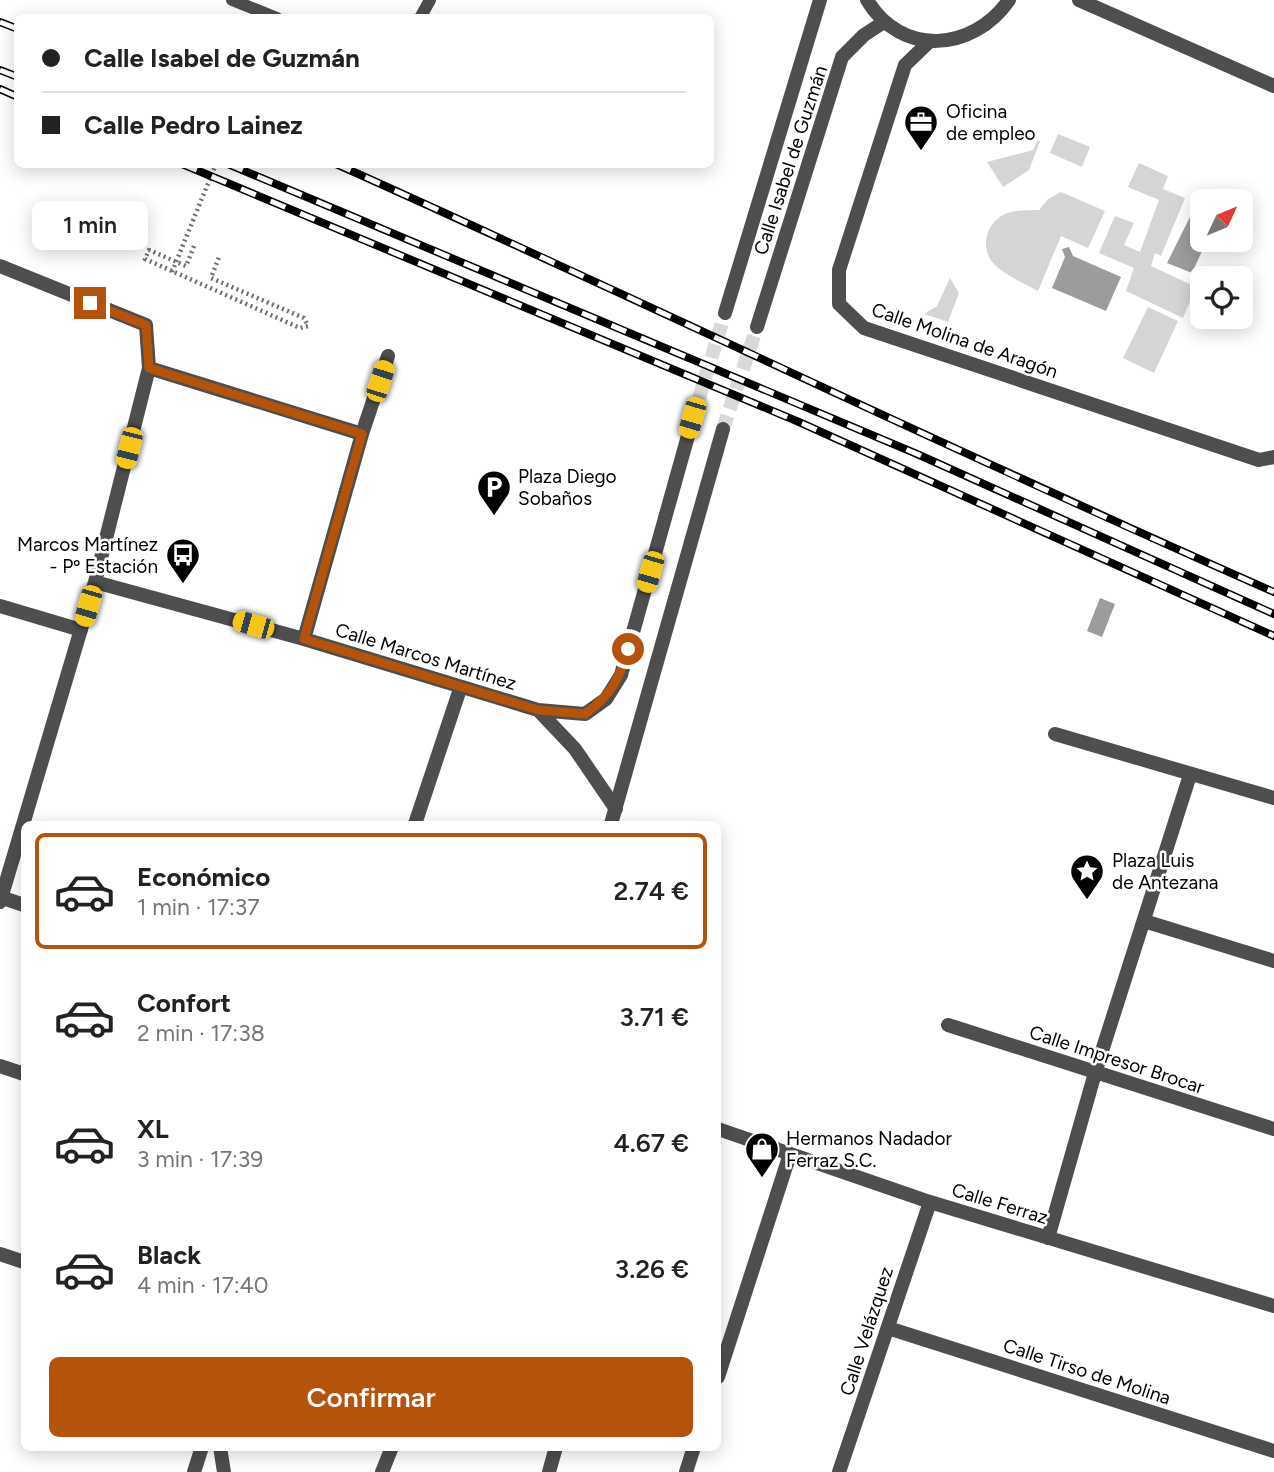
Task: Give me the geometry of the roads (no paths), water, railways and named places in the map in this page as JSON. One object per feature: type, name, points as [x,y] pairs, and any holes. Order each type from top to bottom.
[{"type":"street","name":"Calle Isabel de Guzmán","points":[[725,313],[820,0]]},
{"type":"street","points":[[867,0],[884,22],[898,31],[929,41],[968,36],[986,26],[1009,0]]},
{"type":"street","points":[[1079,0],[1274,86]]},
{"type":"street","name":"Calle Isabel de Guzmán","points":[[757,327],[842,57],[864,35],[884,22]]},
{"type":"street","name":"Calle Molina de Aragón","points":[[929,41],[905,65],[839,270],[839,304],[864,328],[1259,460],[1274,457]]},
{"type":"street","points":[[0,266],[146,325],[149,368],[95,582],[24,821]]},
{"type":"street","points":[[304,639],[362,434],[388,356]]},
{"type":"street","points":[[149,368],[362,434]]},
{"type":"street","name":"Calle Marcos Martínez","points":[[95,582],[304,639],[460,689],[538,710],[585,714],[606,699],[621,675],[692,418]]},
{"type":"street","points":[[612,821],[723,429]]},
{"type":"street","points":[[0,606],[81,630]]},
{"type":"street","points":[[416,821],[460,689]]},
{"type":"street","points":[[538,710],[575,749],[616,808]]},
{"type":"street","points":[[1055,734],[1274,798]]},
{"type":"street","points":[[1048,1238],[1095,1073],[1190,775]]},
{"type":"street","points":[[21,832],[1,899],[21,904]]},
{"type":"street","points":[[1144,921],[1274,961]]},
{"type":"street","name":"Calle Impresor Brocar","points":[[948,1025],[1274,1129]]},
{"type":"street","points":[[0,1066],[21,1073]]},
{"type":"street","name":"Calle Ferraz","points":[[721,1130],[930,1202],[1274,1306]]},
{"type":"street","points":[[721,1368],[790,1154]]},
{"type":"street","name":"Calle Velázquez","points":[[839,1472],[930,1202]]},
{"type":"street","points":[[0,1254],[21,1261]]},
{"type":"street","name":"Calle Tirso de Molina","points":[[888,1328],[1274,1451]]},
{"type":"street","points":[[194,1472],[201,1451]]},
{"type":"street","points":[[221,1451],[224,1472]]},
{"type":"street","points":[[382,1472],[390,1451]]},
{"type":"street","points":[[549,1472],[555,1451]]},
{"type":"street","points":[[686,1472],[693,1451]]},
{"type":"lane","points":[[232,0],[267,14]]},
{"type":"tunnel","points":[[693,418],[725,313]]},
{"type":"tunnel","points":[[723,429],[757,327]]},
{"type":"railway","points":[[0,22],[14,27]]},
{"type":"railway","points":[[0,70],[14,75]]},
{"type":"railway","points":[[0,89],[14,95]]},
{"type":"railway","points":[[192,168],[799,422],[1274,636]]},
{"type":"railway","points":[[238,168],[917,454],[1274,614]]},
{"type":"railway","points":[[345,168],[1274,592]]},
{"type":"place","name":"Oficina de empleo","points":[[921,152]]},
{"type":"place","name":"Plaza Diego Sobaños","points":[[494,517]]},
{"type":"place","name":"Marcos Martínez - Pº Estación","points":[[183,585]]},
{"type":"place","name":"Plaza Luis de Antezana","points":[[1087,901]]},
{"type":"place","name":"Hermanos Nadador Ferraz S.C.","points":[[762,1179]]}]
